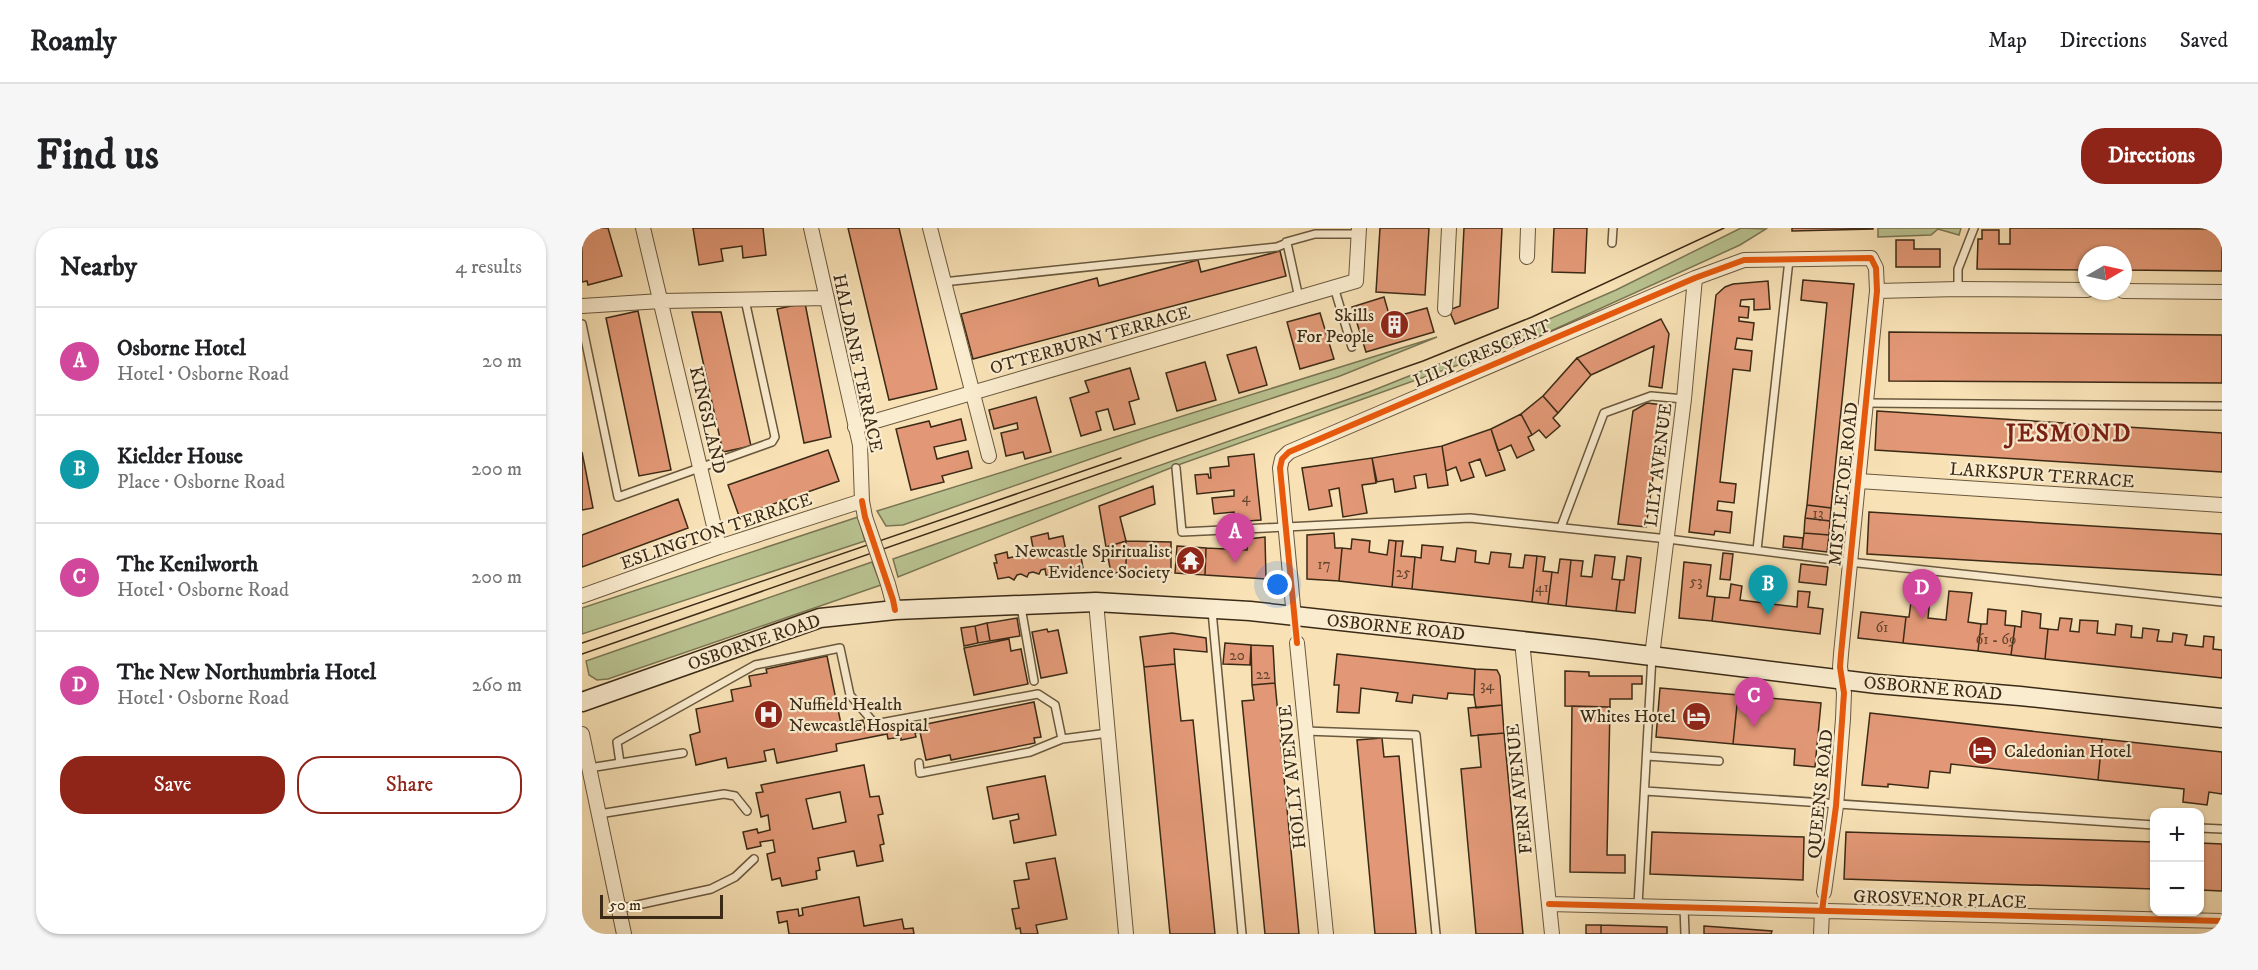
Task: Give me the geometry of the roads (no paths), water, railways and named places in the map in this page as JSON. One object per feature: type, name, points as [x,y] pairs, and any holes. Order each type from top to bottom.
[{"type":"main road","name":"OSBORNE ROAD","points":[[582,702],[820,618],[895,610],[1096,602],[1294,617],[1522,641],[1842,680],[2222,718]]},
{"type":"street","name":"KINGSLAND","points":[[643,228],[720,547]]},
{"type":"street","name":"HALDANE TERRACE","points":[[811,228],[860,445],[862,501],[865,517],[895,610]]},
{"type":"street","points":[[930,228],[988,456]]},
{"type":"street","points":[[1445,309],[1449,228]]},
{"type":"street","points":[[1527,257],[1528,228]]},
{"type":"street","name":"OTTERBURN TERRACE","points":[[855,427],[1356,281],[1359,231]]},
{"type":"street","name":"MISTLETOE ROAD","points":[[1789,260],[1871,258],[1876,268],[1878,291],[1849,562],[1840,666],[1842,680]]},
{"type":"street","name":"LILY CRESCENT","points":[[1286,528],[1280,468],[1282,459],[1289,452],[1695,278],[1744,260],[1789,260]]},
{"type":"street","name":"LILY AVENUE","points":[[1652,656],[1684,399],[1695,278]]},
{"type":"street","points":[[1878,291],[2078,290]]},
{"type":"street","points":[[2132,291],[2222,292]]},
{"type":"street","points":[[582,306],[661,301],[827,298]]},
{"type":"street","name":"LARKSPUR TERRACE","points":[[1859,481],[2222,505]]},
{"type":"street","name":"ESLINGTON TERRACE","points":[[582,596],[720,547],[862,501]]},
{"type":"street","points":[[1286,528],[1294,617]]},
{"type":"street","points":[[1096,602],[1126,934]]},
{"type":"street","name":"FERN AVENUE","points":[[1522,641],[1552,934]]},
{"type":"street","name":"HOLLY AVENUE","points":[[1297,643],[1326,934]]},
{"type":"street","name":"QUEENS ROAD","points":[[1824,892],[1836,806],[1844,693],[1842,680]]},
{"type":"street","points":[[582,734],[624,934]]},
{"type":"street","name":"GROSVENOR PLACE","points":[[1549,904],[2222,921]]},
{"type":"street","points":[[1821,911],[1821,934]]},
{"type":"lane","points":[[1612,243],[1613,228]]},
{"type":"lane","points":[[1958,289],[1958,269],[1974,228]]},
{"type":"lane","points":[[943,282],[1277,247],[1286,242],[1315,234],[1359,231]]},
{"type":"lane","points":[[1287,243],[1299,298]]},
{"type":"lane","points":[[1757,550],[1789,260]]},
{"type":"lane","points":[[1334,287],[1352,347]]},
{"type":"lane","points":[[582,324],[618,497],[772,442],[775,436],[745,300]]},
{"type":"lane","points":[[1561,527],[1604,413],[1652,396],[1684,399]]},
{"type":"lane","points":[[1866,403],[2222,406]]},
{"type":"lane","points":[[1176,468],[1182,532],[1470,518],[2222,602]]},
{"type":"lane","points":[[1020,604],[1034,681]]},
{"type":"lane","points":[[1212,609],[1242,934]]},
{"type":"lane","points":[[620,763],[617,742],[755,665],[840,648],[850,695],[875,724],[1038,694],[1055,705],[1062,739]]},
{"type":"lane","points":[[1638,905],[1652,656]]},
{"type":"lane","points":[[1305,731],[1416,735],[1436,934]]},
{"type":"lane","points":[[919,763],[921,773],[1030,752],[1062,739],[1108,733]]},
{"type":"lane","points":[[589,768],[683,753]]},
{"type":"lane","points":[[1647,756],[1719,761]]},
{"type":"lane","points":[[1645,791],[1836,806],[2150,825]]},
{"type":"lane","points":[[599,814],[724,794],[735,796],[747,811]]},
{"type":"lane","points":[[2204,828],[2222,829]]},
{"type":"lane","points":[[619,909],[711,889],[735,877],[754,859]]},
{"type":"lane","points":[[1684,906],[1685,934]]},
{"type":"tram line","points":[[582,654],[1423,361],[1532,317],[1724,228]]},
{"type":"tram line","points":[[582,643],[1121,458]]},
{"type":"place","name":"Skills For People","points":[[1395,325]]},
{"type":"place","name":"Newcastle Spiritualist Evidence Society","points":[[1191,561]]},
{"type":"place","name":"Osborne Hotel","points":[[1235,563]]},
{"type":"place","name":"Kielder House","points":[[1768,615]]},
{"type":"place","name":"The New Northumbria Hotel","points":[[1922,619]]},
{"type":"place","name":"Nuffield Health Newcastle Hospital","points":[[768,714]]},
{"type":"place","name":"Whites Hotel","points":[[1697,716]]},
{"type":"place","name":"The Kenilworth","points":[[1754,727]]},
{"type":"place","name":"Caledonian Hotel","points":[[1983,751]]},
{"type":"district","name":"JESMOND","points":[[2069,433]]}]
